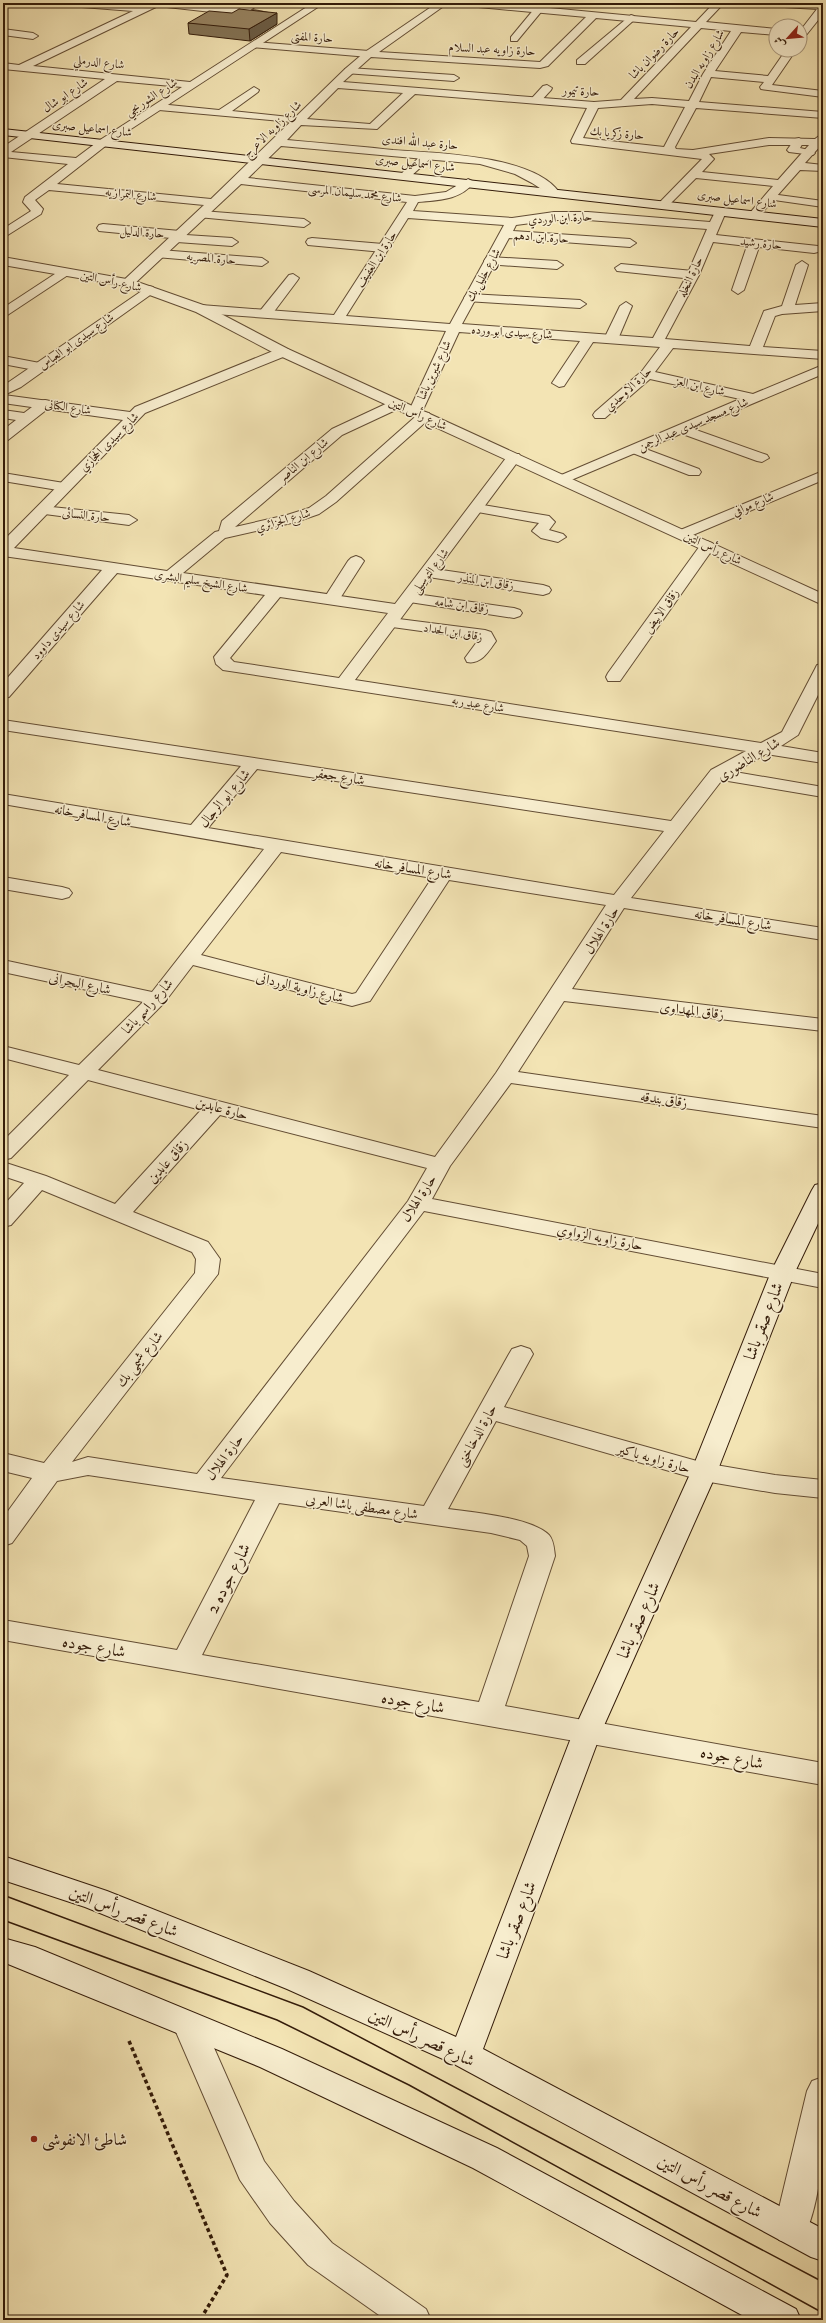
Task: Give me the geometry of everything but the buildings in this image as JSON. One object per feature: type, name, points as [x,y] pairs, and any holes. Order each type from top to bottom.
[{"type":"street","points":[[69,3],[148,9]]},
{"type":"street","points":[[3,76],[148,9],[157,3],[296,18]]},
{"type":"street","points":[[241,12],[256,3]]},
{"type":"street","name":"شارع الشوربجي","points":[[3,234],[37,212],[37,208],[29,202],[30,199],[104,142],[319,3]]},
{"type":"street","name":"شارع زاويه الاعرج","points":[[128,283],[261,159],[337,85],[349,71],[369,54],[439,3]]},
{"type":"street","points":[[468,3],[768,31]]},
{"type":"street","name":"حارة رضوان باشا","points":[[624,103],[719,3]]},
{"type":"street","points":[[768,3],[823,8]]},
{"type":"street","points":[[808,26],[823,8]]},
{"type":"street","points":[[514,39],[538,10]]},
{"type":"street","name":"حارة زاويه عبد السلام","points":[[369,54],[542,65],[594,15]]},
{"type":"street","points":[[581,62],[631,18]]},
{"type":"street","name":"شارع زاويه البدن","points":[[692,104],[708,74],[738,28]]},
{"type":"street","points":[[3,32],[33,36]]},
{"type":"street","points":[[808,35],[816,36]]},
{"type":"street","name":"حارة المفتى","points":[[254,45],[369,54]]},
{"type":"street","points":[[406,74],[422,58]]},
{"type":"street","points":[[785,58],[767,82],[768,88],[823,94]]},
{"type":"street","name":"شارع الدرملي","points":[[3,66],[192,85]]},
{"type":"street","points":[[349,71],[454,78]]},
{"type":"street","points":[[708,74],[767,82]]},
{"type":"street","points":[[159,107],[299,122],[373,127],[407,91],[416,75]]},
{"type":"street","name":"شارع ابو شال","points":[[3,153],[115,77]]},
{"type":"street","name":"حارة تيمور","points":[[337,85],[594,105],[652,101],[823,115]]},
{"type":"street","points":[[536,100],[547,88]]},
{"type":"street","points":[[222,113],[254,90]]},
{"type":"street","points":[[664,204],[708,158],[672,151],[669,148],[692,104]]},
{"type":"street","name":"حارة زكريا بك","points":[[594,105],[576,141],[672,151]]},
{"type":"street","name":"شارع اسماعيل صبرى","points":[[3,132],[406,175],[823,223]]},
{"type":"street","points":[[690,154],[753,142],[820,139]]},
{"type":"street","points":[[755,214],[820,139]]},
{"type":"street","points":[[799,141],[793,150],[808,153]]},
{"type":"street","name":"حارة عبد الله افندى","points":[[278,142],[480,161],[505,166],[532,176],[553,192]]},
{"type":"street","points":[[3,153],[79,162]]},
{"type":"street","points":[[406,175],[427,156]]},
{"type":"street","points":[[798,166],[823,168]]},
{"type":"street","points":[[693,174],[781,184]]},
{"type":"street","name":"شارع محمد سليمان المرسى","points":[[238,180],[415,198],[448,195],[458,192],[468,182]]},
{"type":"street","name":"شارع التمرازيه","points":[[47,186],[215,203]]},
{"type":"street","name":"حارة ابن ادهم","points":[[577,239],[580,215],[599,197]]},
{"type":"street","points":[[771,197],[823,204]]},
{"type":"street","name":"حارة ابن العفيف","points":[[337,320],[415,198]]},
{"type":"street","name":"حارة النخله","points":[[663,343],[720,210]]},
{"type":"street","name":"حارة ابن الوردي","points":[[406,214],[512,222],[580,215],[714,226]]},
{"type":"street","points":[[202,215],[304,223]]},
{"type":"street","name":"شارع خليل بك","points":[[454,328],[512,222]]},
{"type":"street","points":[[178,223],[192,224]]},
{"type":"street","name":"حارة الدليل","points":[[103,228],[232,242]]},
{"type":"street","name":"حارة ابن ادهم","points":[[505,234],[630,243]]},
{"type":"street","name":"حارة رشيد","points":[[708,238],[814,249]]},
{"type":"street","points":[[312,242],[383,248]]},
{"type":"street","points":[[738,290],[754,243]]},
{"type":"street","name":"حارة المصريه","points":[[160,254],[262,262]]},
{"type":"street","points":[[490,261],[557,265]]},
{"type":"street","name":"شارع رأس التين","points":[[4,262],[128,283],[201,309],[283,352],[564,479],[823,600]]},
{"type":"street","points":[[787,309],[802,266]]},
{"type":"street","points":[[620,268],[693,275]]},
{"type":"street","points":[[3,314],[64,272]]},
{"type":"street","points":[[265,314],[293,278]]},
{"type":"street","name":"شارع سيدى ابو العباس","points":[[3,391],[16,384],[149,290]]},
{"type":"street","points":[[470,298],[580,304]]},
{"type":"street","points":[[611,339],[626,306]]},
{"type":"street","points":[[755,350],[769,314],[787,309],[823,306]]},
{"type":"street","name":"شارع سيدى ابو ورده","points":[[201,309],[823,355]]},
{"type":"street","name":"شارع شيرين باشا","points":[[419,414],[454,328]]},
{"type":"street","points":[[559,383],[590,338]]},
{"type":"street","name":"حارة الاوحدي","points":[[600,415],[647,374],[663,343]]},
{"type":"street","name":"شارع سيدى الحجازي","points":[[3,551],[140,410],[283,352]]},
{"type":"street","points":[[3,360],[40,367]]},
{"type":"street","name":"شارع مسجد سيدى عبد الرحمن","points":[[564,479],[823,369]]},
{"type":"street","name":"شارع ابن العز","points":[[647,374],[754,398]]},
{"type":"street","name":"شارع الكنانى","points":[[3,399],[134,417]]},
{"type":"street","points":[[3,437],[45,404]]},
{"type":"street","name":"شارع ابن الناصر","points":[[227,533],[227,524],[337,432],[396,404]]},
{"type":"street","points":[[3,414],[27,418]]},
{"type":"street","name":"شارع الجزائري","points":[[170,576],[214,538],[227,533],[260,527],[314,511],[331,500],[419,414]]},
{"type":"street","points":[[682,429],[762,458]]},
{"type":"street","points":[[635,449],[694,472]]},
{"type":"street","name":"شارع التوسيلى","points":[[344,683],[514,457]]},
{"type":"street","name":"شارع موافي","points":[[683,534],[823,475]]},
{"type":"street","points":[[3,477],[64,487]]},
{"type":"street","points":[[477,508],[544,518],[547,522],[540,531],[546,535],[558,537]]},
{"type":"street","name":"حارة النسائى","points":[[42,510],[129,520]]},
{"type":"street","points":[[3,532],[19,534]]},
{"type":"street","name":"زقاق الابيض","points":[[614,677],[707,546]]},
{"type":"street","name":"شارع الشيخ سليم البشرى","points":[[3,551],[400,610]]},
{"type":"street","points":[[331,600],[356,561]]},
{"type":"street","name":"شارع سيدى داوود","points":[[3,693],[114,567]]},
{"type":"street","name":"زقاق ابن المنذر","points":[[428,573],[543,590]]},
{"type":"street","name":"شارع عبد ربه","points":[[276,592],[222,657],[222,660],[229,666],[823,758]]},
{"type":"street","name":"زقاق ابن شامه","points":[[400,610],[514,613]]},
{"type":"street","name":"زقاق ابن الحداد","points":[[400,610],[485,635],[488,641],[473,658]]},
{"type":"street","name":"شارع الناضورى","points":[[619,901],[717,774],[789,735],[823,669]]},
{"type":"street","name":"شارع جعفر","points":[[3,725],[676,827]]},
{"type":"street","name":"شارع ابو الرجال","points":[[195,832],[253,763]]},
{"type":"street","points":[[717,774],[823,792]]},
{"type":"street","name":"شارع المسافر خانه","points":[[3,799],[444,874],[823,934]]},
{"type":"street","name":"شارع راسم باشا","points":[[3,1153],[85,1073],[157,999],[276,846]]},
{"type":"street","name":"شارع زاوية الوردانى","points":[[188,958],[352,1000],[358,1000],[363,997],[444,874]]},
{"type":"street","points":[[3,883],[62,893]]},
{"type":"street","name":"حارة الهلال","points":[[203,1484],[418,1202],[440,1165],[505,1076],[560,994],[619,901]]},
{"type":"street","name":"شارع البحرانى","points":[[3,966],[157,999]]},
{"type":"street","name":"زقاق المهداوى","points":[[560,994],[823,1025]]},
{"type":"street","name":"حارة عابدين","points":[[3,1052],[440,1165]]},
{"type":"street","name":"زقاق بندقه","points":[[505,1076],[823,1122]]},
{"type":"street","name":"زقاق عابدين","points":[[119,1214],[215,1107]]},
{"type":"street","points":[[3,1169],[38,1181],[119,1214]]},
{"type":"street","points":[[3,1220],[38,1181]]},
{"type":"street","name":"شارع صقر باشا","points":[[465,2055],[588,1730],[704,1472],[783,1272],[823,1190]]},
{"type":"street","name":"حارة زاويه الزواوي","points":[[418,1202],[823,1281]]},
{"type":"street","name":"شارع شيمى بك","points":[[3,1537],[49,1474],[206,1274],[208,1259],[200,1247],[119,1214]]},
{"type":"street","name":"حارة الدخاخنى","points":[[431,1516],[521,1354]]},
{"type":"street","name":"حارة زاويه باكير","points":[[489,1411],[704,1472],[775,1484],[823,1489]]},
{"type":"street","name":"شارع مصطفى باشا العربى","points":[[3,1462],[49,1474],[70,1472],[88,1466],[272,1494],[491,1524],[528,1533],[540,1542],[542,1556],[488,1715]]},
{"type":"street","name":"شارع جوده 2","points":[[185,1662],[272,1494]]},
{"type":"street","name":"شارع جوده","points":[[3,1630],[488,1715],[588,1730],[823,1774]]},
{"type":"street","name":"شارع قصر رأس التين","points":[[3,1868],[96,1899],[298,1980],[465,2055],[823,2246]]},
{"type":"street","points":[[3,1950],[24,1956],[271,2058],[485,2158],[784,2320]]},
{"type":"street","points":[[189,2025],[252,2170],[282,2212],[320,2254],[414,2320]]},
{"type":"street","points":[[791,2229],[823,2091]]},
{"type":"path","points":[[109,1992],[227,2275],[200,2320]]},
{"type":"tram line","points":[[3,1895],[303,2007],[823,2282]]},
{"type":"tram line","points":[[3,1920],[277,2020],[409,2085],[823,2313]]},
{"type":"place","name":"شاطئ الانفوشى","points":[[34,2139]]}]
